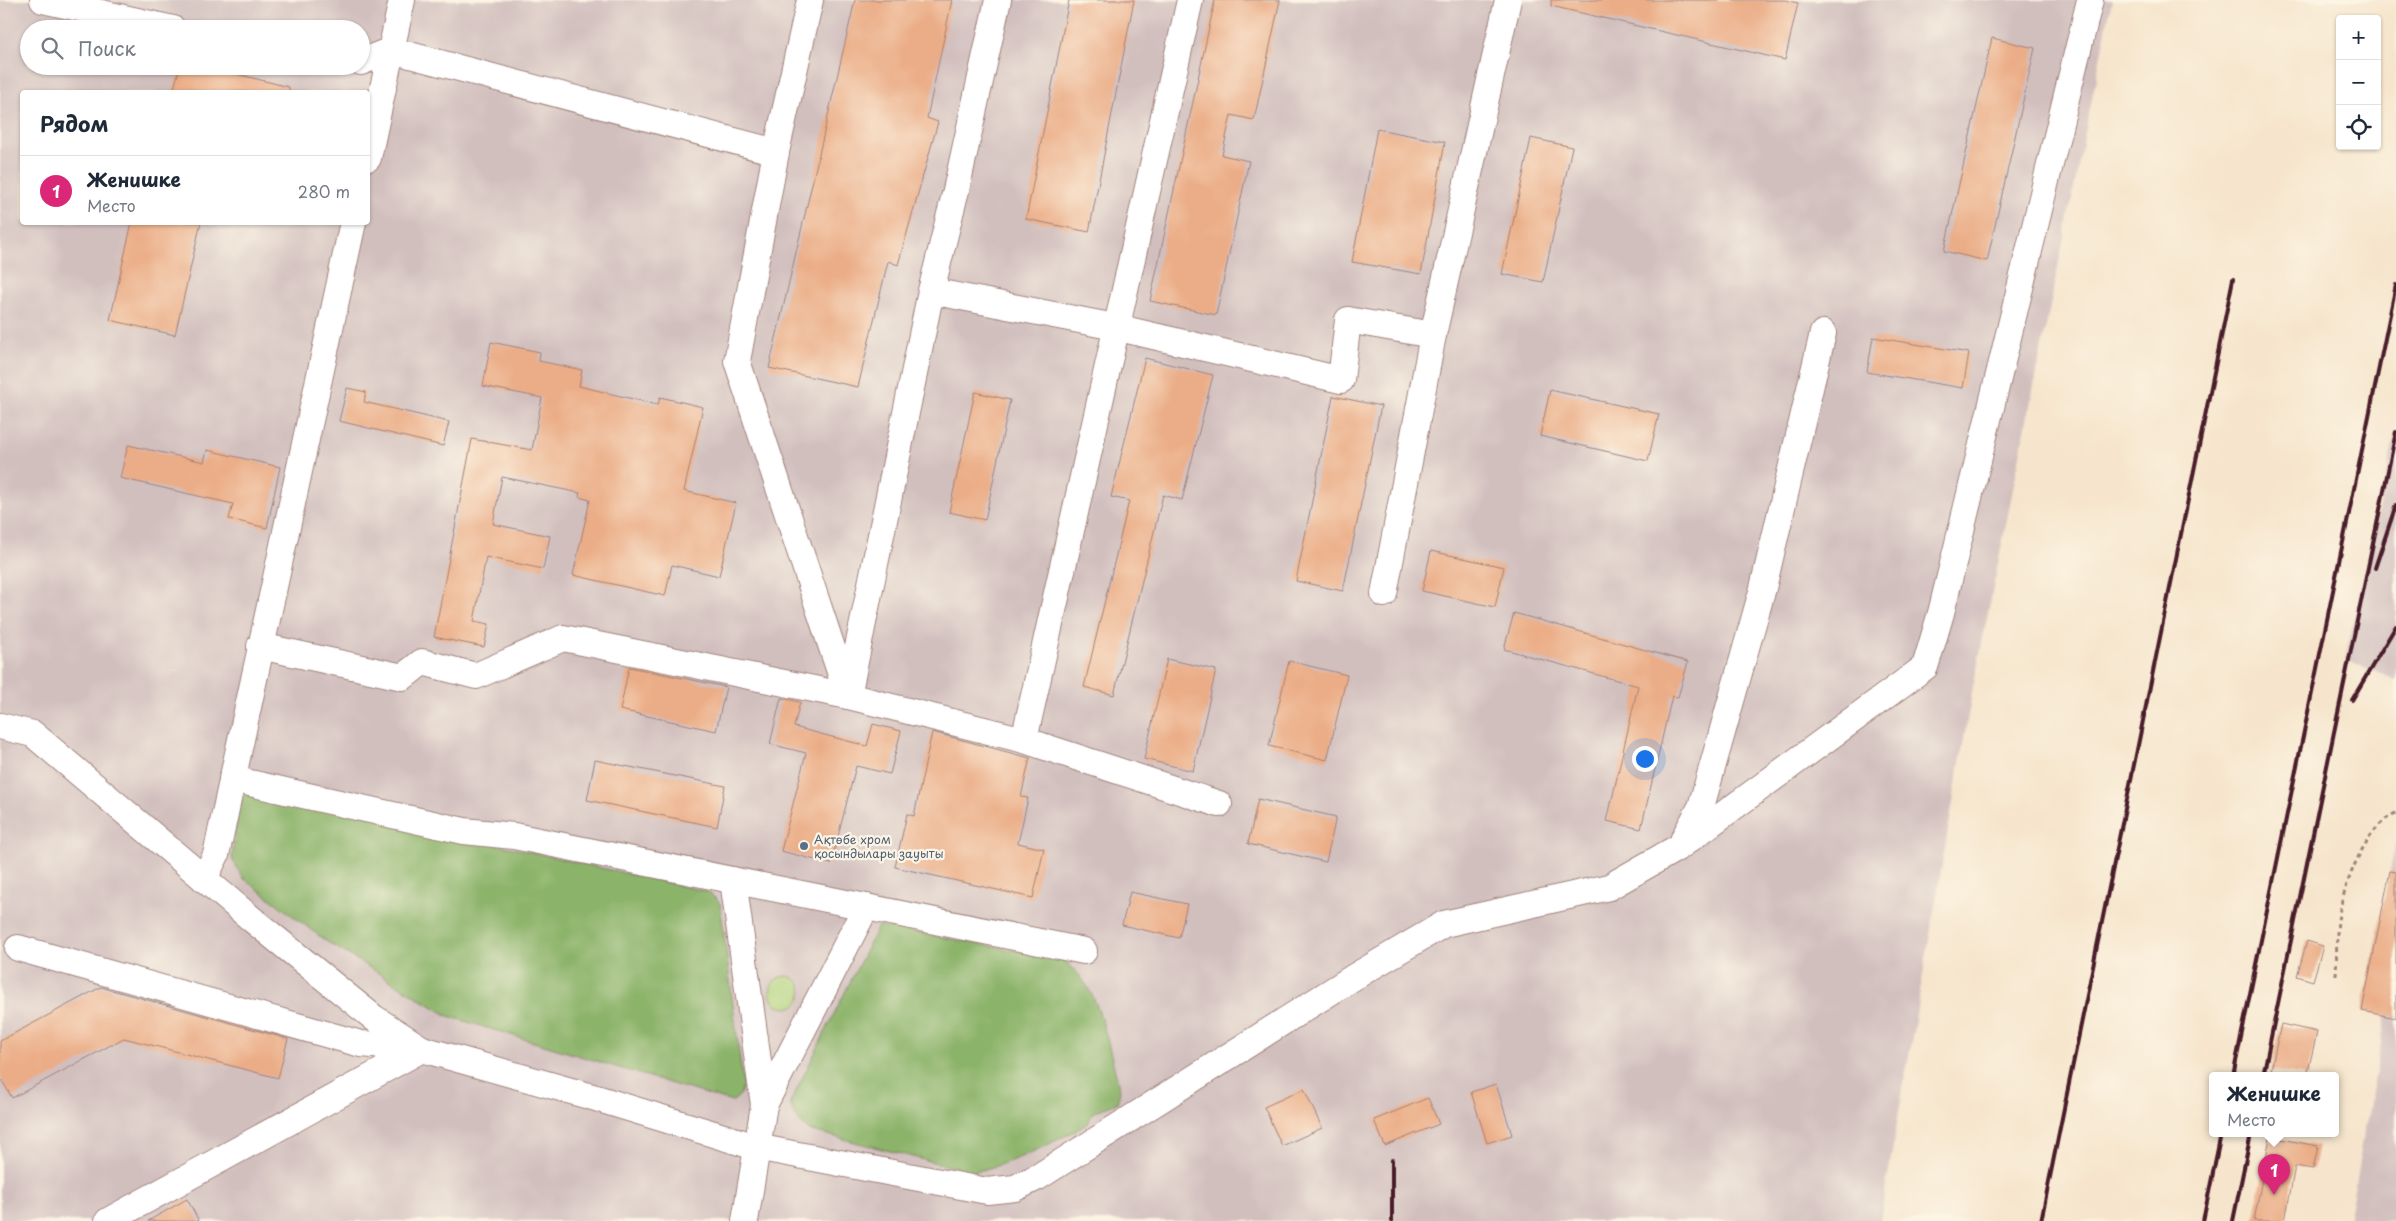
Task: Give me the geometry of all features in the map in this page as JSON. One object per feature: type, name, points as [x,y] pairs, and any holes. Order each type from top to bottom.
[{"type":"street","points":[[43,0],[133,20]]},
{"type":"street","points":[[370,149],[402,0]]},
{"type":"street","points":[[810,0],[776,152],[737,361],[848,696]]},
{"type":"street","points":[[848,696],[930,291],[956,190],[998,0]]},
{"type":"street","points":[[1024,740],[1115,327],[1190,0]]},
{"type":"street","points":[[1384,594],[1433,335],[1508,0]]},
{"type":"street","points":[[18,948],[361,1044],[422,1049],[596,1098],[756,1147],[987,1191],[1015,1188],[1038,1177],[1354,977],[1444,924],[1609,887],[1679,847],[1925,667],[1941,613],[2090,0]]},
{"type":"street","points":[[370,58],[391,50],[776,152]]},
{"type":"street","points":[[204,879],[216,855],[352,225]]},
{"type":"street","points":[[930,291],[1115,327],[1341,380],[1348,320],[1433,335]]},
{"type":"street","points":[[1679,847],[1702,807],[1763,588],[1823,333]]},
{"type":"street","points":[[260,646],[403,676],[422,662],[476,676],[562,638],[848,696],[1024,740],[1219,804]]},
{"type":"street","points":[[0,726],[33,734],[204,879],[374,1018],[422,1049]]},
{"type":"street","points":[[232,778],[464,831],[514,836],[1084,951]]},
{"type":"street","points":[[733,880],[764,1105]]},
{"type":"street","points":[[745,1221],[764,1105],[866,907]]},
{"type":"street","points":[[108,1221],[422,1049]]},
{"type":"path","points":[[2336,975],[2338,920],[2350,878],[2366,842],[2386,818],[2396,813]]},
{"type":"shaded area","name":"Ақтөбе хром қосындылары зауыты","points":[[0,0],[2112,0],[1973,687],[1880,1221],[0,1221]]},
{"type":"shaded area","points":[[2396,430],[2396,680],[2345,660]]},
{"type":"shaded area","points":[[2396,841],[2396,1221],[2348,1221],[2386,1016],[2362,1011]]},
{"type":"green space","points":[[245,788],[709,892],[720,903],[743,1084],[741,1094],[732,1102],[448,1016],[326,941],[243,878],[232,859],[237,814]]},
{"type":"green space","points":[[878,926],[1059,958],[1073,969],[1085,983],[1094,999],[1101,1017],[1120,1090],[1117,1103],[1093,1112],[1088,1124],[1046,1145],[1003,1164],[972,1172],[808,1130],[795,1117],[790,1103]]},
{"type":"green space","points":[[786,976],[798,980],[802,992],[798,1004],[786,1008],[774,1004],[770,992],[774,980]]},
{"type":"building","points":[[855,0],[952,0],[927,118],[938,122],[898,265],[888,261],[858,387],[769,368]]},
{"type":"building","points":[[1069,0],[1134,0],[1089,232],[1026,219]]},
{"type":"building","points":[[1215,0],[1280,0],[1254,120],[1231,115],[1222,155],[1249,161],[1216,315],[1150,301]]},
{"type":"building","points":[[1551,0],[1785,0],[1798,3],[1785,60],[1551,6]]},
{"type":"building","points":[[1992,38],[2035,48],[1987,261],[1944,251]]},
{"type":"building","points":[[178,75],[240,75],[289,87],[289,90],[174,90]]},
{"type":"building","points":[[1377,129],[1445,142],[1421,274],[1352,262]]},
{"type":"building","points":[[1531,138],[1572,147],[1543,282],[1502,274]]},
{"type":"building","points":[[131,225],[200,225],[175,335],[110,320]]},
{"type":"building","points":[[1873,337],[1969,353],[1963,388],[1867,372]]},
{"type":"building","points":[[491,342],[540,352],[539,361],[582,370],[579,386],[658,405],[660,397],[703,407],[684,491],[736,503],[719,576],[672,565],[665,596],[573,575],[590,500],[579,497],[580,493],[502,477],[493,524],[550,536],[543,569],[486,557],[474,621],[489,624],[484,647],[434,637],[472,439],[532,450],[542,398],[483,386]]},
{"type":"building","points":[[1145,358],[1213,375],[1182,500],[1163,495],[1114,695],[1084,687],[1129,501],[1111,497]]},
{"type":"building","points":[[347,388],[366,392],[364,402],[449,422],[443,446],[339,421]]},
{"type":"building","points":[[1550,390],[1659,414],[1648,461],[1540,436]]},
{"type":"building","points":[[975,392],[1010,400],[985,520],[949,512]]},
{"type":"building","points":[[1333,396],[1381,406],[1343,591],[1296,581]]},
{"type":"building","points":[[128,445],[204,462],[207,450],[280,467],[267,528],[229,519],[233,504],[120,478]]},
{"type":"building","points":[[1431,551],[1504,567],[1495,607],[1422,591]]},
{"type":"building","points":[[1514,613],[1688,662],[1678,697],[1672,696],[1641,829],[1607,821],[1638,686],[1504,649]]},
{"type":"building","points":[[1167,659],[1216,670],[1193,771],[1144,759]]},
{"type":"building","points":[[1289,661],[1347,675],[1327,760],[1269,746]]},
{"type":"building","points":[[629,667],[726,687],[716,731],[620,710]]},
{"type":"building","points":[[781,698],[800,702],[794,727],[867,746],[873,724],[901,731],[890,774],[856,766],[831,864],[781,851],[806,753],[770,744]]},
{"type":"building","points":[[932,732],[1030,758],[1021,797],[1028,798],[1018,843],[1044,849],[1033,898],[895,867],[907,814],[914,816]]},
{"type":"building","points":[[595,760],[725,786],[717,827],[587,800]]},
{"type":"building","points":[[1258,799],[1336,817],[1326,862],[1248,844]]},
{"type":"building","points":[[2390,871],[2396,872],[2396,1018],[2362,1011]]},
{"type":"building","points":[[1130,892],[1187,904],[1179,938],[1122,925]]},
{"type":"building","points":[[2307,941],[2323,946],[2313,981],[2297,976]]},
{"type":"building","points":[[101,987],[288,1039],[278,1078],[124,1038],[12,1098],[0,1077],[0,1041]]},
{"type":"building","points":[[2281,1024],[2317,1032],[2308,1072],[2271,1070]]},
{"type":"building","points":[[1496,1084],[1512,1135],[1487,1143],[1471,1092]]},
{"type":"building","points":[[1304,1089],[1322,1128],[1282,1146],[1264,1107]]},
{"type":"building","points":[[1428,1098],[1439,1124],[1385,1146],[1374,1120]]},
{"type":"building","points":[[2270,1137],[2318,1146],[2313,1169],[2295,1166],[2285,1221],[2254,1221]]},
{"type":"building","points":[[187,1199],[199,1221],[148,1221]]},
{"type":"railway","points":[[2041,1221],[2233,279]]},
{"type":"railway","points":[[2234,1072],[2396,285]]},
{"type":"railway","points":[[2264,1072],[2396,432]]},
{"type":"railway","points":[[2375,568],[2396,505]]},
{"type":"railway","points":[[2352,700],[2396,626]]},
{"type":"railway","points":[[2203,1221],[2220,1137]]},
{"type":"railway","points":[[2233,1221],[2250,1137]]},
{"type":"railway","points":[[1392,1160],[1392,1221]]},
{"type":"place","name":"Ақтөбе хром қосындылары зауыты","points":[[804,846]]},
{"type":"place","name":"Женишке","points":[[2274,1195]]}]
